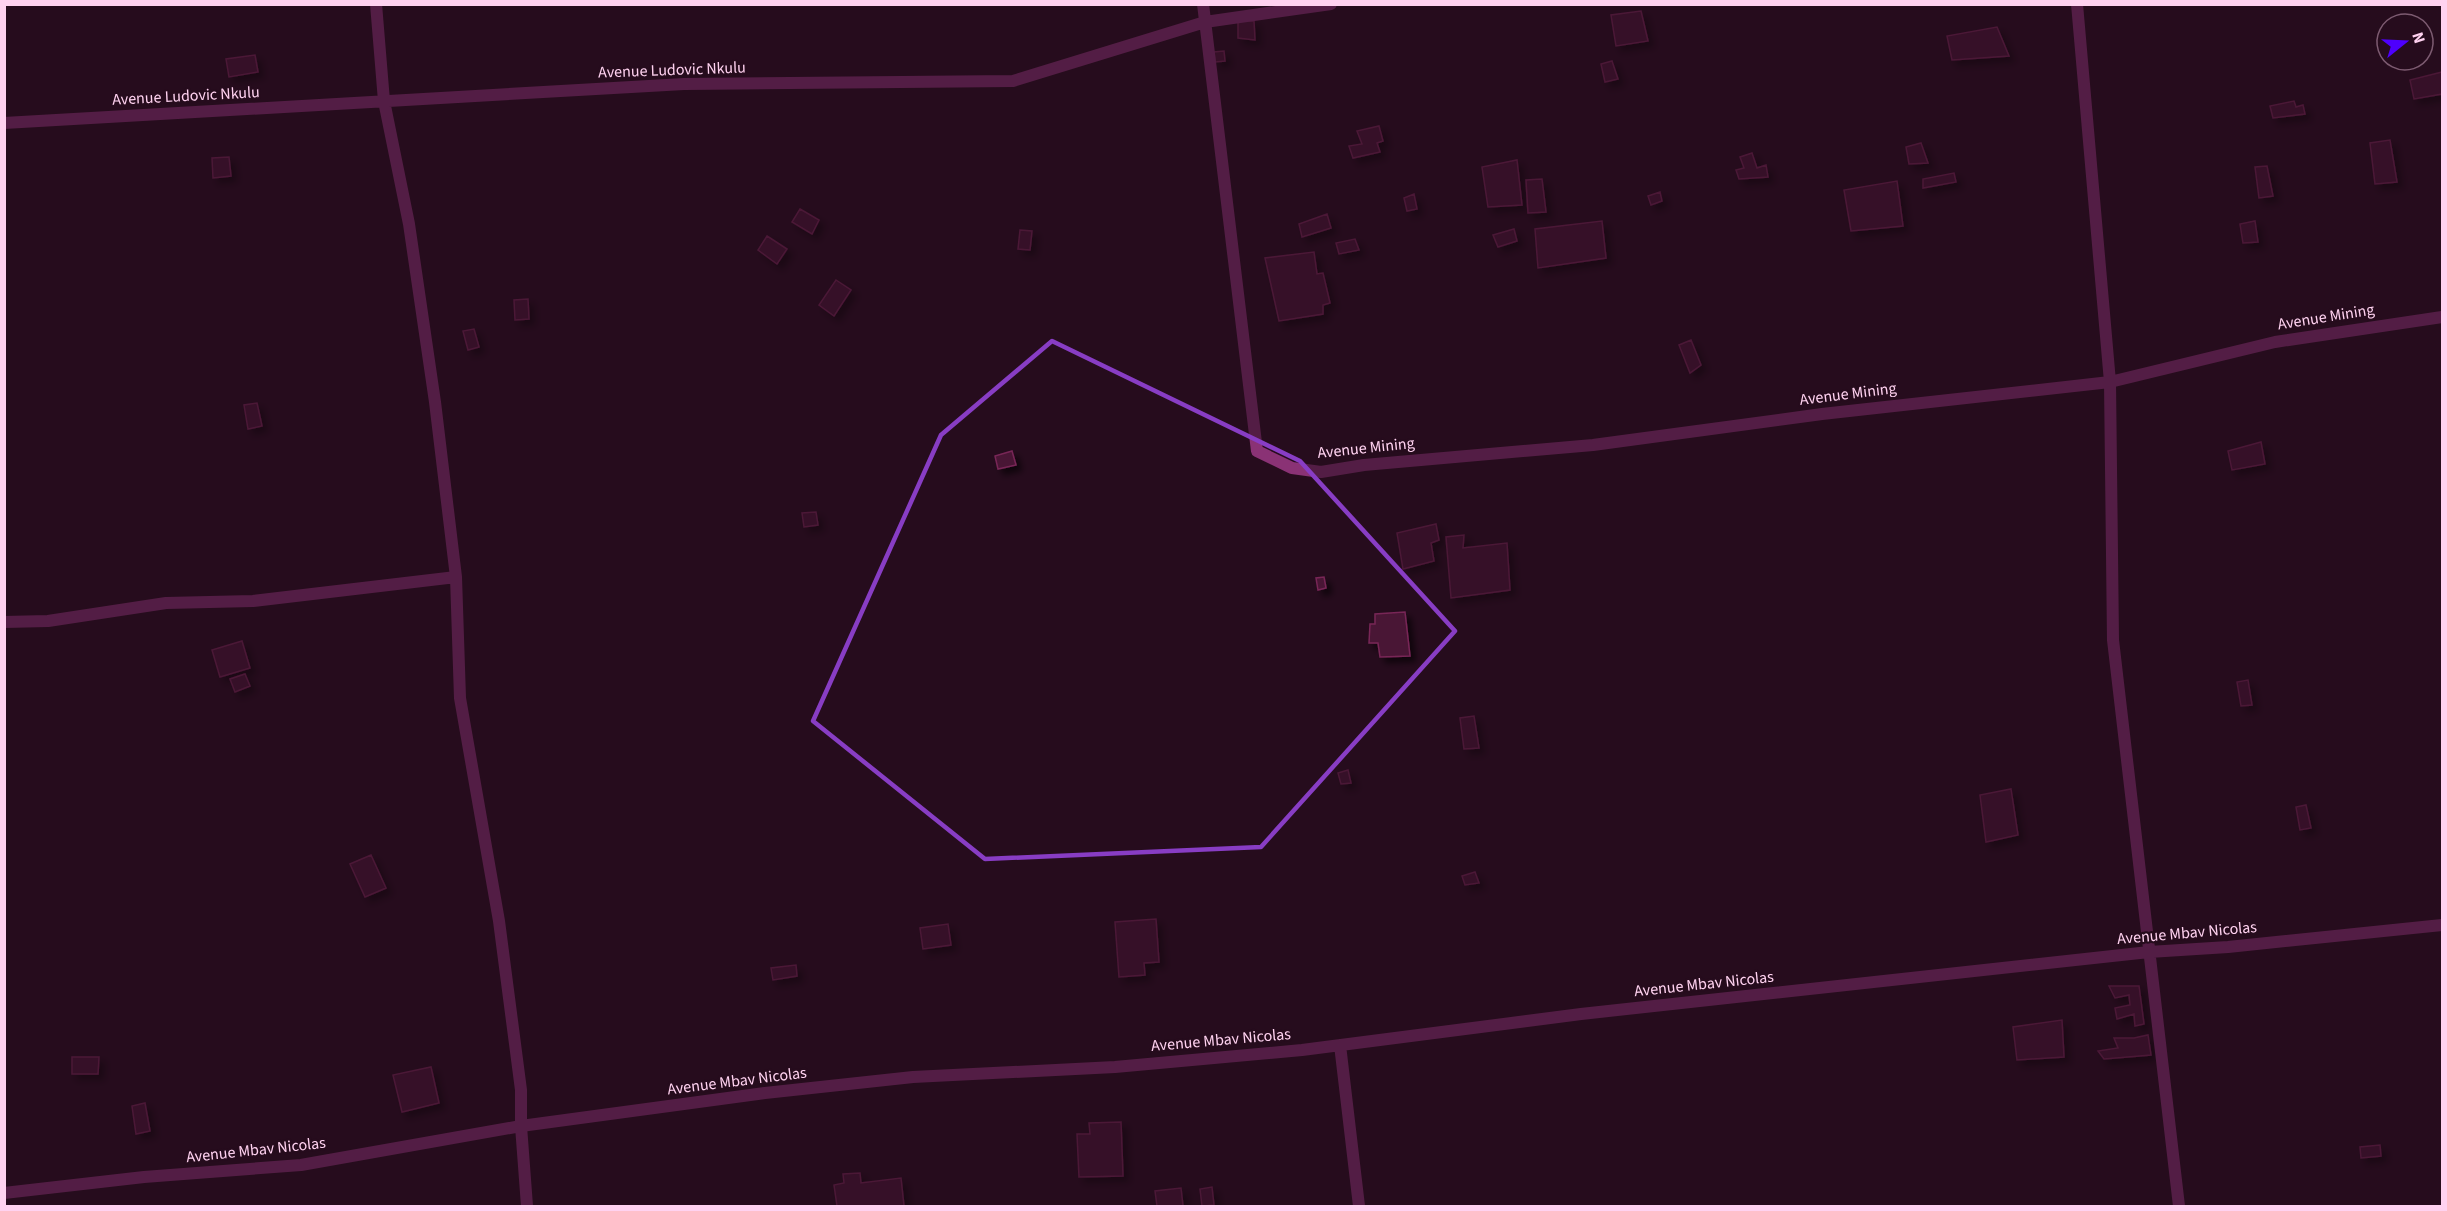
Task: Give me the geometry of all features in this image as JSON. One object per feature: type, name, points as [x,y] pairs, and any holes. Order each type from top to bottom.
[{"type":"street","points":[[376,4],[384,101],[409,224],[435,402],[456,577],[460,698],[499,921],[521,1090],[521,1126],[527,1206]]},
{"type":"street","points":[[1203,4],[1205,22]]},
{"type":"street","name":"Avenue Ludovic Nkulu","points":[[4,123],[684,84],[1013,81],[1205,22],[1331,4]]},
{"type":"street","points":[[2077,4],[2110,382],[2113,640],[2179,1206]]},
{"type":"street","name":"Avenue Mining","points":[[1205,22],[1210,50],[1234,277],[1257,451],[1292,468],[1322,471],[1364,465],[1593,445],[1822,414],[2110,382],[2275,342],[2442,317]]},
{"type":"street","points":[[4,622],[48,621],[166,603],[254,601],[456,577]]},
{"type":"street","name":"Avenue Mbav Nicolas","points":[[4,1192],[144,1177],[301,1165],[521,1126],[765,1093],[914,1077],[1115,1067],[1340,1045],[1581,1014],[2149,952],[2228,947],[2442,925]]},
{"type":"street","points":[[1340,1045],[1359,1206]]},
{"type":"highlighted area","points":[[1052,341],[1300,461],[1455,631],[1261,847],[985,859],[813,721],[941,435]]},
{"type":"building","points":[[1641,11],[1648,41],[1616,46],[1611,15]]},
{"type":"building","points":[[1238,20],[1254,21],[1255,40],[1238,38]]},
{"type":"building","points":[[1997,27],[2009,56],[1952,60],[1947,36]]},
{"type":"building","points":[[1224,51],[1225,61],[1215,62],[1214,52]]},
{"type":"building","points":[[255,55],[258,72],[229,77],[226,59]]},
{"type":"building","points":[[1612,61],[1618,79],[1605,82],[1601,64]]},
{"type":"building","points":[[2442,72],[2442,94],[2414,99],[2410,80]]},
{"type":"building","points":[[2294,101],[2296,107],[2303,105],[2305,114],[2273,118],[2270,106]]},
{"type":"building","points":[[1379,126],[1383,141],[1377,143],[1380,152],[1353,158],[1349,146],[1362,144],[1357,131]]},
{"type":"building","points":[[2390,140],[2397,182],[2375,184],[2370,143]]},
{"type":"building","points":[[1921,143],[1928,163],[1909,164],[1906,147]]},
{"type":"building","points":[[1752,153],[1757,168],[1766,165],[1768,177],[1739,179],[1736,170],[1744,168],[1740,157]]},
{"type":"building","points":[[229,157],[231,176],[213,178],[212,158]]},
{"type":"building","points":[[1517,160],[1522,205],[1488,207],[1482,167]]},
{"type":"building","points":[[2267,166],[2273,196],[2259,198],[2255,167]]},
{"type":"building","points":[[1954,173],[1956,182],[1923,188],[1923,179]]},
{"type":"building","points":[[1542,179],[1546,212],[1528,213],[1526,180]]},
{"type":"building","points":[[1897,181],[1903,226],[1851,231],[1844,190]]},
{"type":"building","points":[[1660,192],[1662,201],[1651,205],[1648,196]]},
{"type":"building","points":[[1414,194],[1417,209],[1407,211],[1404,198]]},
{"type":"building","points":[[800,209],[819,220],[812,234],[792,222]]},
{"type":"building","points":[[1327,214],[1331,228],[1302,237],[1299,224]]},
{"type":"building","points":[[1602,221],[1606,258],[1538,268],[1535,229]]},
{"type":"building","points":[[2255,221],[2258,242],[2243,243],[2240,224]]},
{"type":"building","points":[[1514,229],[1517,241],[1498,247],[1493,235]]},
{"type":"building","points":[[1020,230],[1032,231],[1030,250],[1018,249]]},
{"type":"building","points":[[767,236],[787,249],[777,264],[758,250]]},
{"type":"building","points":[[1355,239],[1359,250],[1339,254],[1336,243]]},
{"type":"building","points":[[1314,252],[1317,274],[1323,273],[1330,303],[1323,305],[1323,314],[1279,321],[1265,258]]},
{"type":"building","points":[[836,280],[851,290],[834,316],[819,305]]},
{"type":"building","points":[[528,299],[529,319],[515,320],[514,300]]},
{"type":"building","points":[[474,329],[479,347],[468,350],[463,331]]},
{"type":"building","points":[[1691,340],[1701,365],[1690,373],[1679,345]]},
{"type":"building","points":[[257,403],[262,426],[248,429],[244,405]]},
{"type":"building","points":[[2261,442],[2265,464],[2232,470],[2228,451]]},
{"type":"building","points":[[1012,451],[1016,465],[998,469],[995,456]]},
{"type":"building","points":[[816,512],[818,525],[804,527],[802,513]]},
{"type":"building","points":[[1436,524],[1439,540],[1431,543],[1434,561],[1403,569],[1397,533]]},
{"type":"building","points":[[1464,535],[1463,548],[1507,543],[1510,590],[1451,598],[1446,537]]},
{"type":"building","points":[[1324,577],[1326,588],[1318,590],[1316,578]]},
{"type":"building","points":[[1405,612],[1410,656],[1380,657],[1378,643],[1369,643],[1370,624],[1375,624],[1375,614]]},
{"type":"building","points":[[242,641],[250,668],[220,677],[212,650]]},
{"type":"building","points":[[245,674],[250,686],[235,692],[230,679]]},
{"type":"building","points":[[2248,680],[2252,705],[2241,706],[2237,682]]},
{"type":"building","points":[[1474,716],[1479,748],[1464,749],[1460,718]]},
{"type":"building","points":[[1348,770],[1351,783],[1341,784],[1338,773]]},
{"type":"building","points":[[2011,789],[2018,835],[1986,842],[1980,795]]},
{"type":"building","points":[[2306,805],[2311,828],[2300,830],[2296,807]]},
{"type":"building","points":[[371,855],[386,888],[365,897],[350,864]]},
{"type":"building","points":[[1475,872],[1479,883],[1465,885],[1462,876]]},
{"type":"building","points":[[1156,919],[1159,962],[1144,963],[1145,975],[1119,977],[1115,922]]},
{"type":"building","points":[[948,924],[951,945],[923,949],[920,928]]},
{"type":"building","points":[[796,965],[797,976],[773,980],[771,968]]},
{"type":"building","points":[[2109,986],[2139,986],[2144,1024],[2135,1026],[2134,1014],[2117,1019],[2115,1008],[2130,1005],[2129,995],[2115,998]]},
{"type":"building","points":[[2062,1020],[2064,1057],[2017,1060],[2013,1027]]},
{"type":"building","points":[[2148,1035],[2151,1055],[2104,1059],[2098,1051],[2118,1048],[2114,1038]]},
{"type":"building","points":[[72,1057],[99,1057],[98,1074],[72,1074]]},
{"type":"building","points":[[431,1067],[439,1103],[402,1112],[393,1075]]},
{"type":"building","points":[[145,1103],[150,1131],[136,1134],[132,1106]]},
{"type":"building","points":[[1121,1122],[1123,1176],[1079,1177],[1077,1134],[1090,1134],[1089,1123]]},
{"type":"building","points":[[2380,1145],[2381,1156],[2361,1158],[2360,1147]]},
{"type":"building","points":[[860,1173],[861,1183],[901,1178],[904,1206],[837,1206],[834,1185],[844,1183],[843,1174]]},
{"type":"building","points":[[1212,1187],[1214,1205],[1202,1206],[1200,1189]]},
{"type":"building","points":[[1181,1188],[1183,1206],[1157,1206],[1155,1191]]}]
